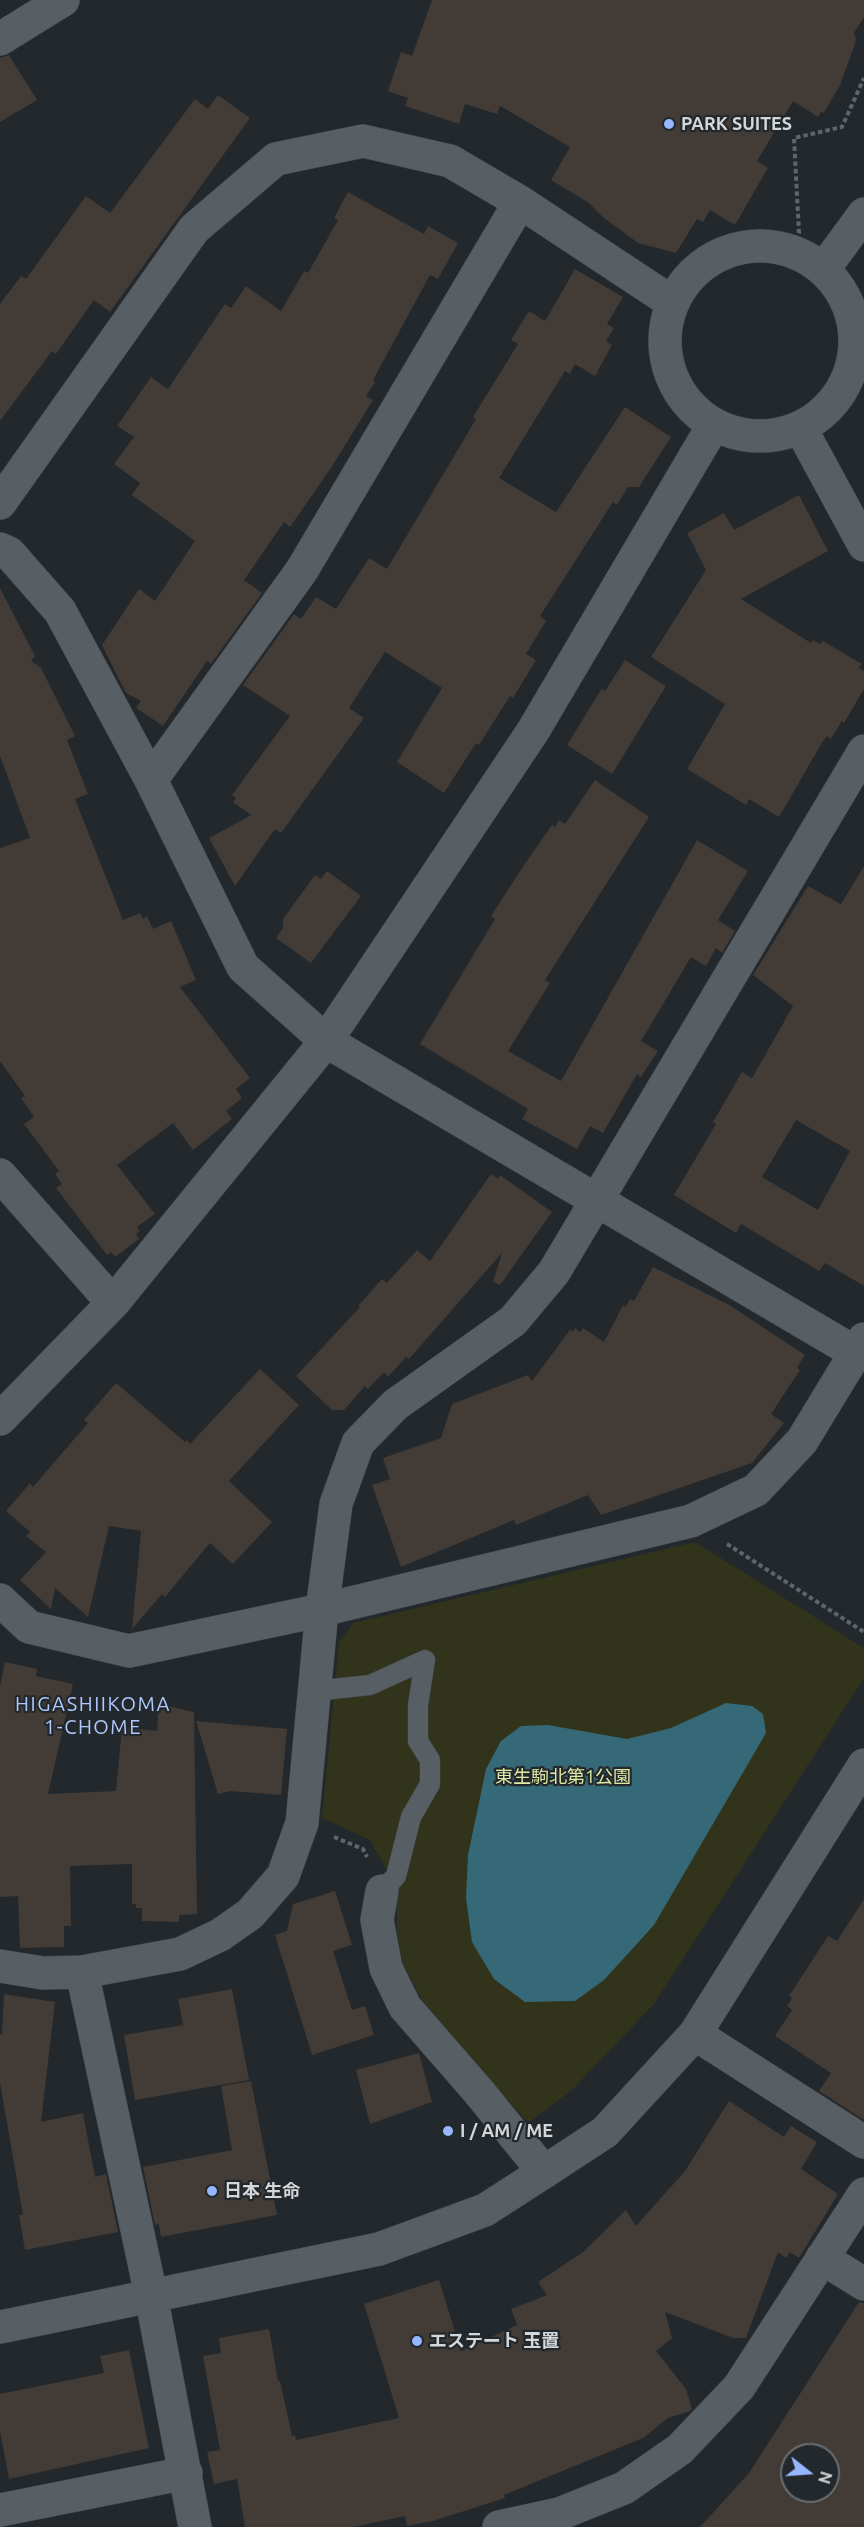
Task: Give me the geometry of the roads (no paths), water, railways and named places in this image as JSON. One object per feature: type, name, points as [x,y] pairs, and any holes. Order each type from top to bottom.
[{"type":"street","points":[[0,39],[63,0]]},
{"type":"street","points":[[0,503],[194,229],[276,159],[363,141],[450,161],[520,202],[673,303]]},
{"type":"street","points":[[151,780],[302,570],[520,202]]},
{"type":"street","points":[[824,270],[864,214]]},
{"type":"street","points":[[759,246],[789,250],[807,258],[824,270],[845,296],[856,333],[853,367],[839,397],[801,429],[769,438],[712,426],[682,399],[666,363],[665,329],[673,303],[684,283],[698,269],[726,252],[759,246]]},
{"type":"street","points":[[0,1419],[112,1303],[326,1041],[533,731],[712,426]]},
{"type":"street","points":[[801,429],[864,545]]},
{"type":"street","points":[[0,549],[9,553],[60,611],[151,780],[243,967],[326,1041],[596,1200],[860,1346],[802,1441],[756,1490],[691,1521],[322,1610],[129,1650],[28,1626],[0,1600]]},
{"type":"street","points":[[0,1966],[43,1973],[82,1972],[180,1954],[220,1935],[249,1914],[283,1876],[302,1823],[322,1610],[336,1504],[358,1443],[395,1406],[513,1321],[554,1272],[864,751]]},
{"type":"street","points":[[0,1175],[112,1303]]},
{"type":"street","points":[[0,2326],[379,2249],[485,2210],[544,2172],[605,2132],[695,2034],[864,1765]]},
{"type":"street","points":[[382,1891],[377,1920],[386,1968],[405,2007],[479,2092],[544,2172]]},
{"type":"street","points":[[82,1972],[151,2295],[195,2527]]},
{"type":"street","points":[[695,2034],[864,2142]]},
{"type":"street","points":[[499,2527],[559,2514],[624,2488],[680,2450],[739,2387],[864,2194]]},
{"type":"street","points":[[822,2258],[864,2284]]},
{"type":"street","points":[[0,2510],[186,2473]]},
{"type":"lane","points":[[314,1691],[370,1685],[425,1660],[418,1705],[418,1741],[430,1760],[430,1784],[411,1817],[396,1876],[382,1891]]},
{"type":"water","points":[[726,1703],[752,1706],[763,1714],[766,1733],[654,1925],[604,1980],[575,2001],[525,2002],[494,1979],[472,1942],[466,1898],[468,1855],[486,1769],[501,1741],[521,1726],[548,1725],[627,1739],[671,1728]]},
{"type":"place","name":"PARK SUITES","points":[[669,124]]},
{"type":"place","name":"I / AM / ME","points":[[448,2131]]},
{"type":"place","name":"日本 生命","points":[[212,2191]]},
{"type":"place","name":"エステート 玉置","points":[[417,2341]]},
{"type":"district","name":"HIGASHIIKOMA 1-CHOME","points":[[93,1716]]},
{"type":"park label","name":"東生駒北第1公園","points":[[563,1777]]}]
